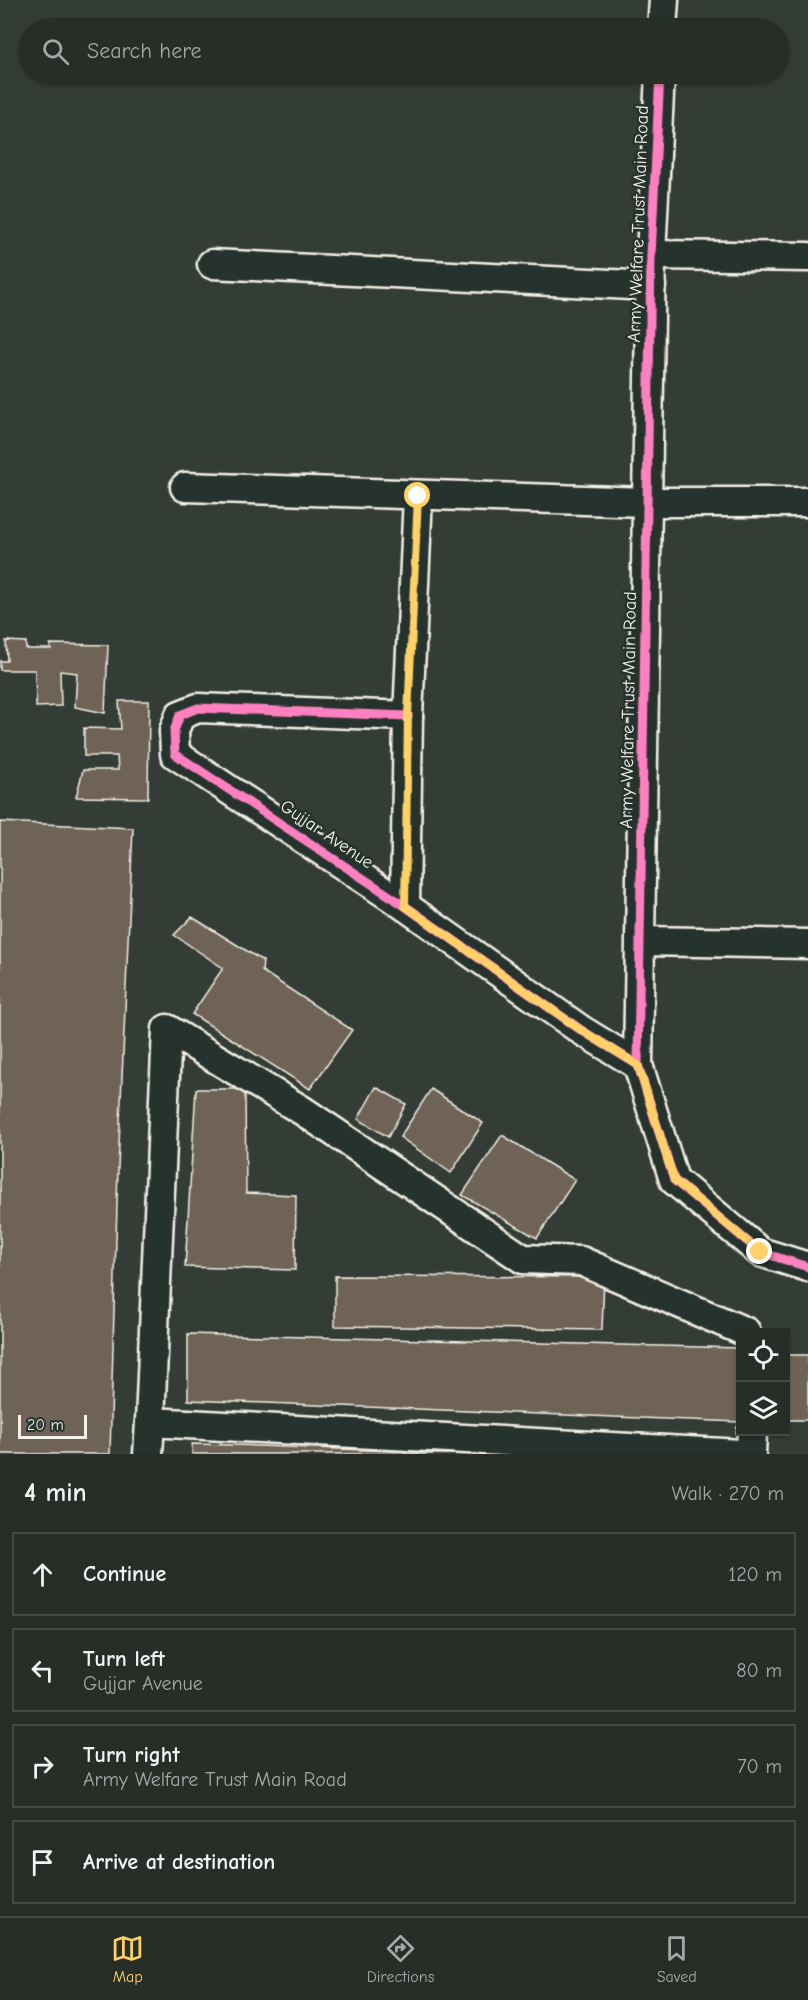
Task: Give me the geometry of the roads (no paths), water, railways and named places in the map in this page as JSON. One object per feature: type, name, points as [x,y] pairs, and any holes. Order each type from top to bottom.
[{"type":"street","points":[[663,18],[664,0]]},
{"type":"street","name":"Army Welfare Trust Main Road","points":[[660,84],[651,255],[642,942],[638,1065],[674,1180],[760,1252],[808,1268]]},
{"type":"street","points":[[651,255],[808,257]]},
{"type":"street","points":[[212,264],[651,286]]},
{"type":"street","points":[[185,487],[647,502],[808,502]]},
{"type":"street","points":[[405,906],[408,716],[418,496]]},
{"type":"street","name":"Gujjar Avenue","points":[[408,716],[198,708],[180,715],[174,731],[175,754],[405,906],[581,1030],[638,1065]]},
{"type":"street","points":[[642,942],[808,944]]},
{"type":"street","points":[[148,1454],[167,1029],[303,1111],[523,1259],[581,1261],[737,1328]]},
{"type":"street","points":[[150,1422],[742,1454]]},
{"type":"street","points":[[751,1454],[752,1436]]}]
